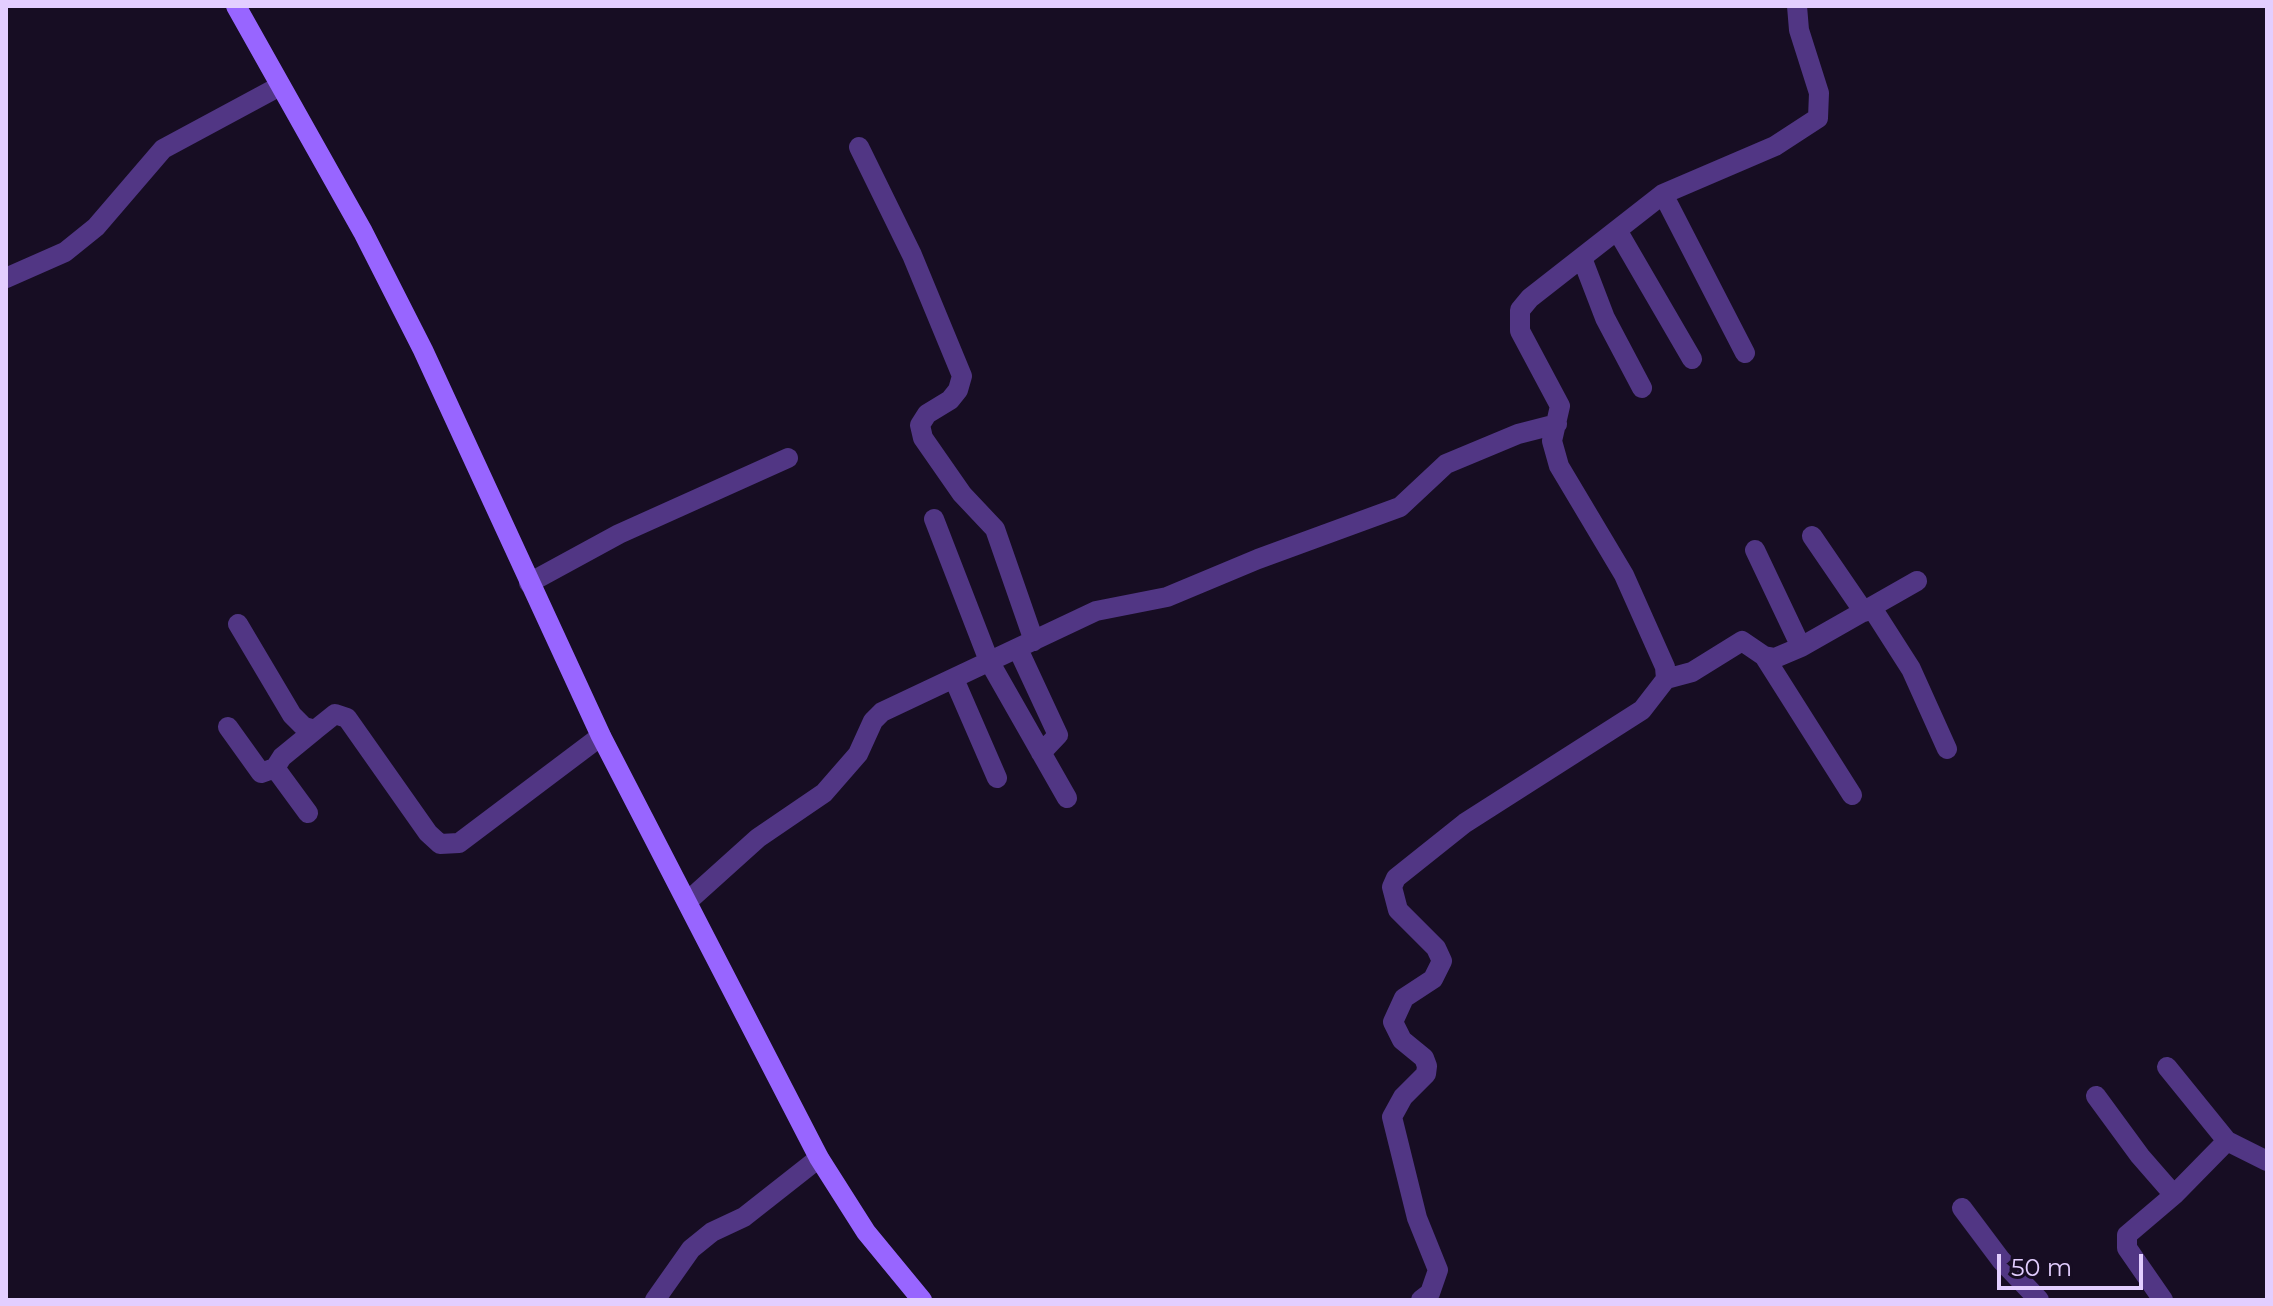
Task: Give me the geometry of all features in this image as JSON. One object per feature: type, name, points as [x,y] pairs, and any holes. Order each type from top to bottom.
[{"type":"main road","points":[[236,6],[363,232],[423,350],[601,736],[819,1158],[866,1232],[922,1300]]},
{"type":"street","points":[[1666,679],[1665,667],[1630,587],[1559,466],[1552,441],[1560,406],[1520,331],[1520,310],[1530,298],[1663,194],[1775,146],[1818,118],[1819,93],[1799,30],[1797,6]]},
{"type":"street","points":[[6,278],[65,252],[96,227],[163,149],[280,86]]},
{"type":"street","points":[[859,147],[912,255],[962,376],[958,390],[950,400],[927,414],[920,425],[923,438],[962,494],[995,529],[1026,645],[1058,735],[1041,753]]},
{"type":"street","points":[[1663,194],[1745,353]]},
{"type":"street","points":[[1617,230],[1692,359]]},
{"type":"street","points":[[1582,258],[1605,318],[1642,388]]},
{"type":"street","points":[[688,901],[758,838],[824,793],[858,754],[877,716],[1096,611],[1167,597],[1258,559],[1400,507],[1446,464],[1518,434],[1557,424]]},
{"type":"street","points":[[529,583],[619,534],[788,458]]},
{"type":"street","points":[[934,519],[989,661],[1067,798]]},
{"type":"street","points":[[1812,536],[1911,669],[1947,749]]},
{"type":"street","points":[[1755,550],[1801,647]]},
{"type":"street","points":[[1764,656],[1775,658],[1801,647],[1917,581]]},
{"type":"street","points":[[238,624],[292,715],[304,727],[315,730]]},
{"type":"street","points":[[1421,1300],[1430,1293],[1438,1270],[1417,1218],[1392,1117],[1403,1097],[1426,1074],[1427,1066],[1424,1058],[1402,1040],[1393,1022],[1404,998],[1433,979],[1442,961],[1436,948],[1398,910],[1392,887],[1396,878],[1465,823],[1642,710],[1666,679],[1692,672],[1742,641],[1764,656],[1852,795]]},
{"type":"street","points":[[954,679],[997,778]]},
{"type":"street","points":[[228,727],[261,773],[275,768],[282,757],[335,714],[347,718],[428,833],[440,844],[448,845],[459,843],[601,736]]},
{"type":"street","points":[[275,768],[308,813]]},
{"type":"street","points":[[2167,1067],[2227,1141],[2267,1161]]},
{"type":"street","points":[[2096,1096],[2124,1136],[2174,1195]]},
{"type":"street","points":[[2163,1300],[2125,1241],[2227,1141]]},
{"type":"street","points":[[655,1300],[691,1249],[712,1232],[744,1217],[819,1158]]},
{"type":"street","points":[[1962,1208],[2001,1260],[2039,1300]]}]
